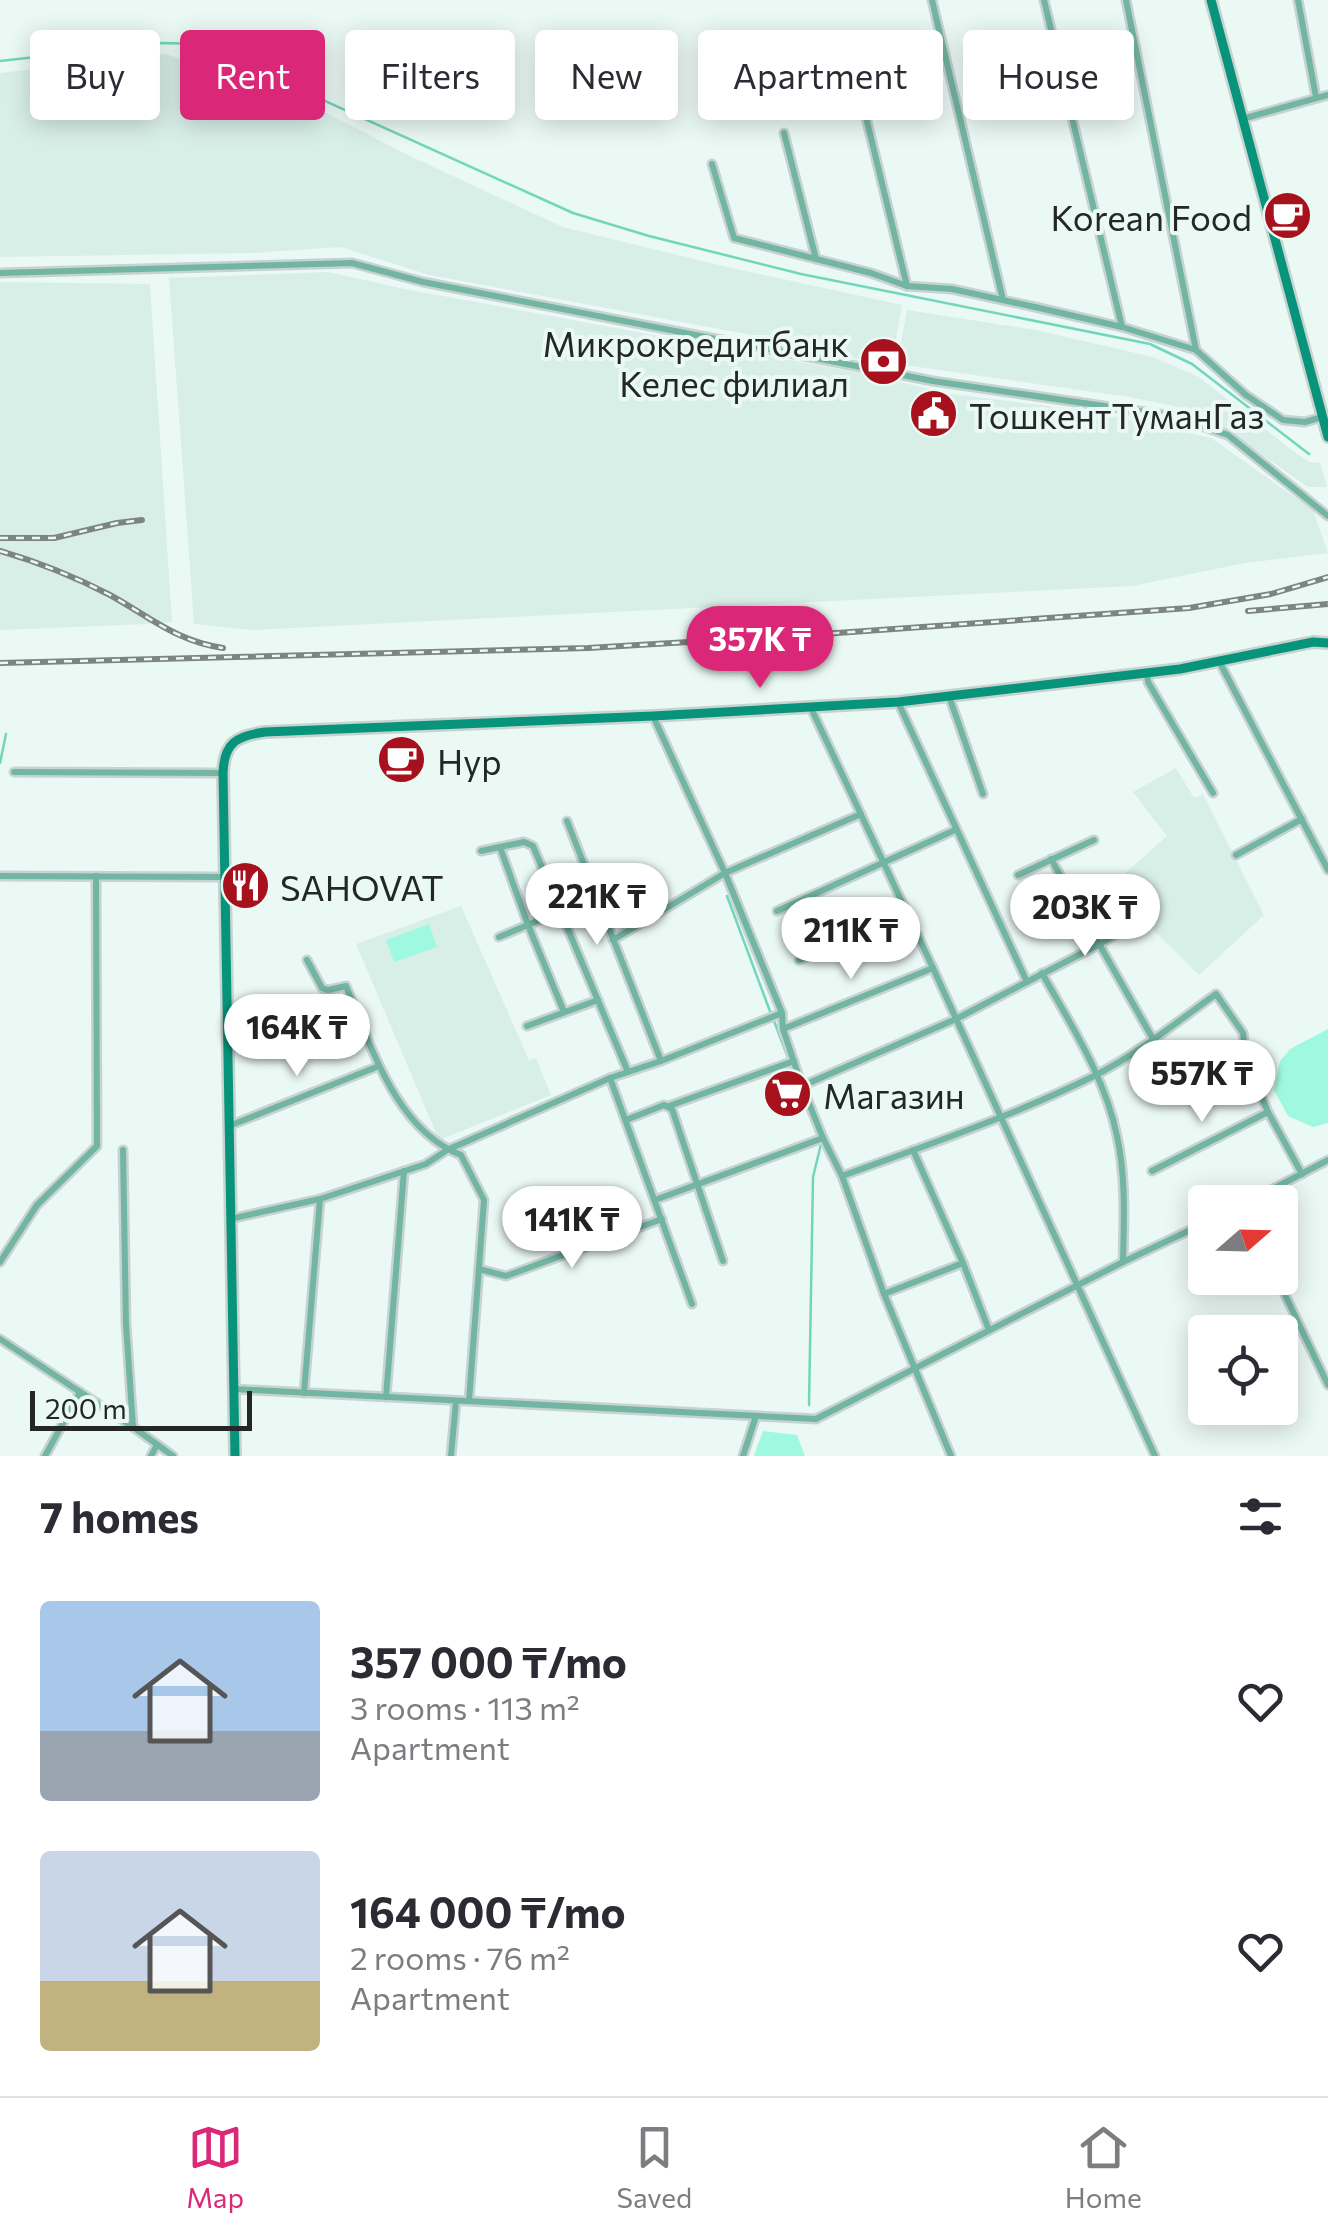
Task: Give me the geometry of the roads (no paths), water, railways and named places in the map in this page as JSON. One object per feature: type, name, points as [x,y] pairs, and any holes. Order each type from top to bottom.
[{"type":"street","points":[[932,0],[1003,300]]},
{"type":"street","points":[[1044,0],[1122,327]]},
{"type":"street","points":[[1126,0],[1196,350]]},
{"type":"street","points":[[1211,0],[1328,438]]},
{"type":"street","points":[[1298,0],[1316,97]]},
{"type":"street","points":[[1242,119],[1328,95]]},
{"type":"street","points":[[867,120],[907,286]]},
{"type":"street","points":[[784,133],[816,260]]},
{"type":"street","points":[[712,164],[734,238],[872,273],[907,286],[952,289],[1122,327],[1196,350],[1246,396],[1283,420],[1305,422],[1323,417]]},
{"type":"street","points":[[0,273],[352,262],[424,282],[933,381],[1172,416],[1228,435],[1328,516]]},
{"type":"street","points":[[235,1456],[223,773],[226,752],[236,740],[259,732],[898,702],[1147,673],[1313,642],[1328,644]]},
{"type":"street","points":[[1219,661],[1328,870]]},
{"type":"street","points":[[1147,673],[1148,682],[1213,793]]},
{"type":"street","points":[[949,695],[984,794]]},
{"type":"street","points":[[898,702],[1026,982]]},
{"type":"street","points":[[811,708],[1154,1456]]},
{"type":"street","points":[[653,716],[725,873],[782,1013],[783,1029],[802,1086],[842,1176],[884,1294],[951,1456]]},
{"type":"street","points":[[14,772],[223,773]]},
{"type":"street","points":[[614,940],[725,873],[861,814]]},
{"type":"street","points":[[1236,855],[1302,819]]},
{"type":"street","points":[[567,822],[660,1061]]},
{"type":"street","points":[[777,911],[955,830]]},
{"type":"street","points":[[1018,876],[1094,840]]},
{"type":"street","points":[[481,851],[524,842],[533,846],[628,1072]]},
{"type":"street","points":[[500,847],[564,1012]]},
{"type":"street","points":[[1050,859],[1152,1039]]},
{"type":"street","points":[[0,876],[225,877]]},
{"type":"street","points":[[0,1262],[37,1204],[97,1146],[96,876]]},
{"type":"street","points":[[498,938],[561,911]]},
{"type":"street","points":[[799,960],[908,916]]},
{"type":"street","points":[[802,1086],[956,1018],[1143,918]]},
{"type":"street","points":[[307,960],[322,988],[346,986],[379,1066],[418,1128],[462,1156],[484,1200],[468,1401]]},
{"type":"street","points":[[783,1029],[933,968]]},
{"type":"street","points":[[1042,973],[1098,1074],[1118,1136],[1124,1189],[1123,1262]]},
{"type":"street","points":[[842,1176],[1001,1118],[1098,1074],[1216,994],[1244,1033],[1246,1060],[1268,1112],[1302,1174]]},
{"type":"street","points":[[527,1026],[598,1000]]},
{"type":"street","points":[[230,1219],[320,1199],[426,1164],[447,1150],[610,1078],[782,1013]]},
{"type":"street","points":[[626,1120],[794,1061]]},
{"type":"street","points":[[229,1126],[379,1066]]},
{"type":"street","points":[[610,1078],[692,1304]]},
{"type":"street","points":[[670,1106],[723,1262]]},
{"type":"street","points":[[1152,1170],[1268,1112]]},
{"type":"street","points":[[655,1200],[823,1138]]},
{"type":"street","points":[[123,1150],[126,1324],[133,1426]]},
{"type":"street","points":[[913,1150],[990,1330]]},
{"type":"street","points":[[1281,1185],[1328,1161]]},
{"type":"street","points":[[386,1397],[404,1171]]},
{"type":"street","points":[[304,1393],[320,1199]]},
{"type":"street","points":[[479,1270],[506,1276],[662,1220]]},
{"type":"street","points":[[233,1389],[816,1419],[1188,1231]]},
{"type":"street","points":[[884,1294],[963,1263]]},
{"type":"street","points":[[1285,1295],[1328,1385]]},
{"type":"street","points":[[0,1340],[173,1456]]},
{"type":"street","points":[[45,1456],[80,1392]]},
{"type":"street","points":[[451,1456],[456,1401]]},
{"type":"street","points":[[743,1456],[756,1416]]},
{"type":"street","points":[[152,1456],[157,1445]]},
{"type":"waterway","points":[[0,61],[161,43],[199,44],[573,213],[801,274],[1150,344],[1192,364],[1309,454]]},
{"type":"waterway","points":[[0,763],[6,734]]},
{"type":"waterway","points":[[727,896],[771,1014]]},
{"type":"waterway","points":[[774,1021],[821,1144],[813,1177],[809,1405]]},
{"type":"railway","points":[[0,538],[54,538],[142,520]]},
{"type":"railway","points":[[0,551],[83,582],[177,634],[223,648]]},
{"type":"railway","points":[[0,663],[588,648],[837,633],[1189,608],[1271,594],[1328,577]]},
{"type":"railway","points":[[1248,611],[1328,604]]},
{"type":"place","name":"Korean Food","points":[[1287,216]]},
{"type":"place","name":"Микрокредитбанк Келес филиал","points":[[884,362]]},
{"type":"place","name":"ТошкентТуманГаз","points":[[934,414]]},
{"type":"place","name":"Нур","points":[[402,760]]},
{"type":"place","name":"SAHOVAT","points":[[245,886]]},
{"type":"place","name":"Магазин","points":[[788,1094]]}]
